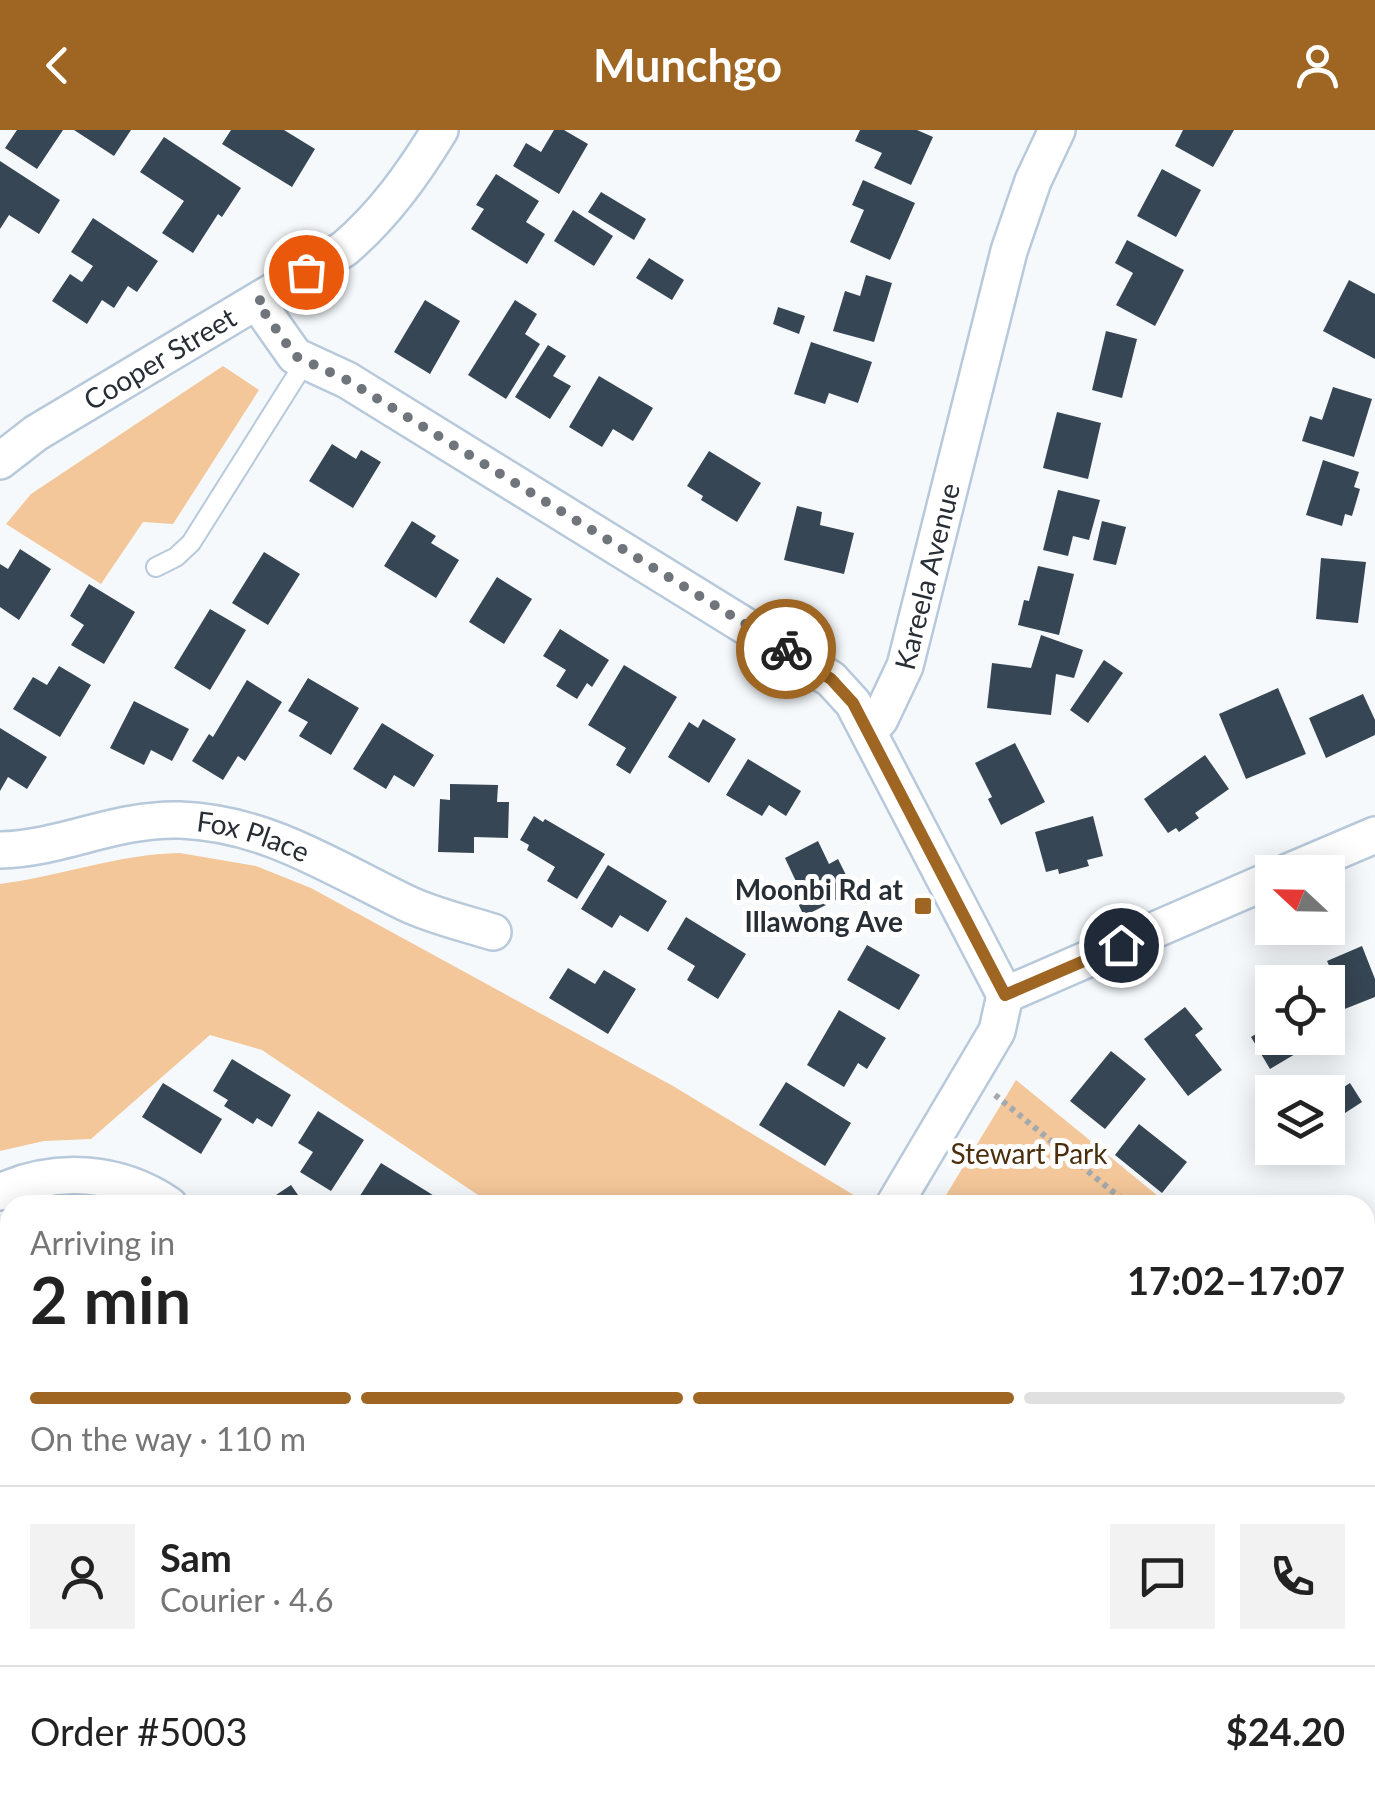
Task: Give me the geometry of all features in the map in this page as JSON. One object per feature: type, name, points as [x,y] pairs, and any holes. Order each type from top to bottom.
[{"type":"street","name":"Cooper Street","points":[[0,460],[36,433],[344,249],[368,228],[418,167],[440,130]]},
{"type":"street","name":"Kareela Avenue","points":[[869,732],[880,719],[905,666],[1008,251],[1033,181],[1058,130]]},
{"type":"street","points":[[257,302],[288,348],[305,362],[347,380],[816,668],[843,690],[869,732],[1005,995],[996,1031],[900,1195]]},
{"type":"street","name":"Fox Place","points":[[0,850],[40,846],[143,822],[221,824],[295,846],[406,903],[492,932]]},
{"type":"street","points":[[1327,855],[1375,834]]},
{"type":"street","points":[[1005,995],[1255,886]]},
{"type":"street","points":[[0,1192],[38,1178],[96,1176],[152,1195]]},
{"type":"lane","points":[[156,568],[191,543],[305,362]]},
{"type":"path","points":[[971,1075],[1118,1195]]},
{"type":"green space","points":[[223,366],[259,390],[173,524],[143,522],[101,584],[6,524],[31,494]]},
{"type":"green space","points":[[180,853],[256,866],[311,888],[673,1086],[854,1195],[478,1195],[262,1050],[210,1035],[91,1139],[44,1141],[0,1151],[0,884]]},
{"type":"green space","name":"Stewart Park","points":[[1016,1080],[1157,1195],[946,1195]]},
{"type":"building","points":[[17,130],[63,130],[37,169],[5,148]]},
{"type":"building","points":[[74,130],[131,130],[114,156]]},
{"type":"building","points":[[231,130],[284,130],[315,149],[292,187],[222,144]]},
{"type":"building","points":[[554,130],[564,130],[588,144],[559,194],[513,166],[526,143],[541,152]]},
{"type":"building","points":[[860,130],[917,130],[933,137],[911,185],[874,168],[882,153],[855,141]]},
{"type":"building","points":[[1183,130],[1234,130],[1213,167],[1175,146]]},
{"type":"building","points":[[164,137],[241,188],[222,217],[218,214],[193,253],[162,233],[184,201],[140,172]]},
{"type":"building","points":[[0,161],[60,200],[39,234],[9,215],[0,229]]},
{"type":"building","points":[[1162,169],[1201,190],[1176,237],[1137,216]]},
{"type":"building","points":[[496,174],[539,201],[526,222],[545,234],[527,264],[471,229],[484,209],[476,205]]},
{"type":"building","points":[[863,180],[915,203],[890,260],[850,242],[864,210],[852,205]]},
{"type":"building","points":[[601,192],[646,219],[634,240],[588,212]]},
{"type":"building","points":[[573,210],[613,236],[594,266],[554,241]]},
{"type":"building","points":[[93,218],[158,261],[137,292],[128,286],[114,308],[102,300],[87,324],[52,301],[70,274],[82,282],[93,266],[71,252]]},
{"type":"building","points":[[1127,240],[1184,270],[1155,326],[1116,305],[1133,273],[1115,263]]},
{"type":"building","points":[[649,258],[684,280],[672,300],[636,278]]},
{"type":"building","points":[[866,275],[892,283],[874,342],[833,331],[845,291],[860,296]]},
{"type":"building","points":[[1349,280],[1375,294],[1375,359],[1323,331]]},
{"type":"building","points":[[425,300],[460,321],[430,374],[394,352]]},
{"type":"building","points":[[515,300],[537,314],[525,334],[540,344],[506,399],[468,375]]},
{"type":"building","points":[[778,307],[805,316],[799,334],[773,324]]},
{"type":"building","points":[[1106,331],[1137,339],[1122,398],[1092,390]]},
{"type":"building","points":[[811,342],[872,362],[858,403],[829,393],[825,404],[794,394]]},
{"type":"building","points":[[548,345],[566,356],[553,376],[571,386],[550,419],[515,397]]},
{"type":"building","points":[[599,376],[653,408],[633,441],[613,429],[602,447],[569,427]]},
{"type":"building","points":[[1333,387],[1372,399],[1354,457],[1302,441],[1310,416],[1322,420]]},
{"type":"building","points":[[1057,412],[1101,423],[1088,479],[1043,468]]},
{"type":"building","points":[[332,444],[356,459],[361,450],[381,462],[353,508],[309,481]]},
{"type":"building","points":[[709,451],[761,483],[737,522],[701,500],[703,496],[687,486]]},
{"type":"building","points":[[1323,460],[1359,472],[1354,487],[1360,489],[1352,516],[1345,514],[1342,526],[1306,515]]},
{"type":"building","points":[[1058,490],[1100,500],[1089,540],[1073,536],[1068,556],[1043,550]]},
{"type":"building","points":[[797,506],[822,512],[820,525],[854,533],[844,574],[784,560]]},
{"type":"building","points":[[412,521],[436,536],[431,543],[459,560],[436,598],[384,566]]},
{"type":"building","points":[[1102,521],[1126,527],[1116,565],[1093,560]]},
{"type":"building","points":[[20,549],[51,569],[19,620],[0,607],[0,564],[8,569]]},
{"type":"building","points":[[264,552],[300,574],[268,625],[232,603]]},
{"type":"building","points":[[1321,558],[1366,562],[1358,623],[1316,619]]},
{"type":"building","points":[[1038,566],[1074,574],[1059,635],[1018,625]]},
{"type":"building","points":[[497,577],[532,599],[504,644],[469,622]]},
{"type":"building","points":[[89,584],[135,612],[104,664],[71,645],[84,625],[70,616]]},
{"type":"building","points":[[210,609],[246,630],[210,690],[174,668]]},
{"type":"building","points":[[560,629],[609,660],[592,687],[587,683],[577,699],[556,686],[566,670],[543,656]]},
{"type":"building","points":[[1041,635],[1083,650],[1074,678],[1056,674],[1051,715],[987,708],[992,663],[1031,668]]},
{"type":"building","points":[[1104,660],[1123,673],[1088,723],[1070,710]]},
{"type":"building","points":[[624,665],[677,697],[630,774],[616,765],[626,748],[588,725]]},
{"type":"building","points":[[59,666],[91,685],[60,737],[13,709],[33,677],[47,685]]},
{"type":"building","points":[[308,678],[359,708],[331,755],[299,736],[308,722],[288,711]]},
{"type":"building","points":[[247,680],[282,702],[245,761],[238,756],[223,780],[192,761],[209,734],[213,737]]},
{"type":"building","points":[[1278,688],[1306,754],[1246,779],[1219,714]]},
{"type":"building","points":[[1363,694],[1375,720],[1375,735],[1326,758],[1309,718]]},
{"type":"building","points":[[134,701],[189,729],[172,761],[151,750],[144,765],[110,748]]},
{"type":"building","points":[[703,719],[736,739],[709,783],[668,757],[689,722],[698,728]]},
{"type":"building","points":[[382,723],[434,755],[414,787],[394,775],[386,789],[353,769]]},
{"type":"building","points":[[0,728],[47,757],[27,789],[8,777],[0,791]]},
{"type":"building","points":[[1015,743],[1045,802],[1001,825],[975,763]]},
{"type":"building","points":[[1205,755],[1229,789],[1195,813],[1199,818],[1179,832],[1176,828],[1168,833],[1144,799]]},
{"type":"building","points":[[748,759],[801,791],[786,816],[769,805],[762,816],[726,795]]},
{"type":"building","points":[[450,784],[498,785],[497,802],[509,802],[508,838],[474,837],[474,853],[438,852],[440,799],[450,800]]},
{"type":"building","points":[[534,816],[605,854],[577,899],[547,881],[555,867],[527,850],[529,845],[520,840]]},
{"type":"building","points":[[1093,816],[1103,856],[1087,860],[1089,866],[1059,874],[1058,869],[1046,872],[1035,832]]},
{"type":"building","points":[[818,841],[829,864],[838,859],[854,891],[804,916],[793,893],[800,890],[785,858]]},
{"type":"building","points":[[608,865],[667,901],[648,932],[620,915],[612,928],[581,909]]},
{"type":"building","points":[[686,917],[746,954],[718,999],[687,980],[695,966],[667,949]]},
{"type":"building","points":[[867,945],[920,975],[899,1010],[847,980]]},
{"type":"building","points":[[1362,946],[1375,979],[1375,997],[1345,1009],[1345,965],[1329,965],[1327,961]]},
{"type":"building","points":[[568,968],[595,984],[604,970],[636,989],[608,1034],[549,998]]},
{"type":"building","points":[[1185,1007],[1203,1029],[1195,1035],[1222,1070],[1188,1096],[1144,1039]]},
{"type":"building","points":[[839,1010],[886,1038],[867,1069],[858,1063],[844,1087],[807,1065]]},
{"type":"building","points":[[1111,1051],[1146,1079],[1105,1129],[1070,1101]]},
{"type":"building","points":[[1262,1055],[1293,1055],[1270,1069]]},
{"type":"building","points":[[232,1059],[291,1095],[272,1127],[257,1118],[253,1124],[224,1106],[228,1100],[213,1091]]},
{"type":"building","points":[[786,1082],[851,1123],[825,1166],[759,1125]]},
{"type":"building","points":[[163,1083],[222,1119],[201,1154],[142,1117]]},
{"type":"building","points":[[1350,1083],[1362,1102],[1345,1113],[1345,1086]]},
{"type":"building","points":[[318,1111],[364,1140],[331,1191],[300,1172],[313,1152],[298,1143]]},
{"type":"building","points":[[1139,1124],[1187,1162],[1162,1193],[1115,1155]]},
{"type":"building","points":[[381,1163],[432,1195],[360,1195]]},
{"type":"building","points":[[291,1185],[298,1195],[276,1195]]},
{"type":"way so far","points":[[306,272],[257,302],[295,356],[347,380],[786,649]]},
{"type":"place","name":"Moonbi Rd at Illawong Ave","points":[[923,906]]},
{"type":"route","points":[[786,649],[831,679],[853,703],[1005,995],[1121,945]]}]
